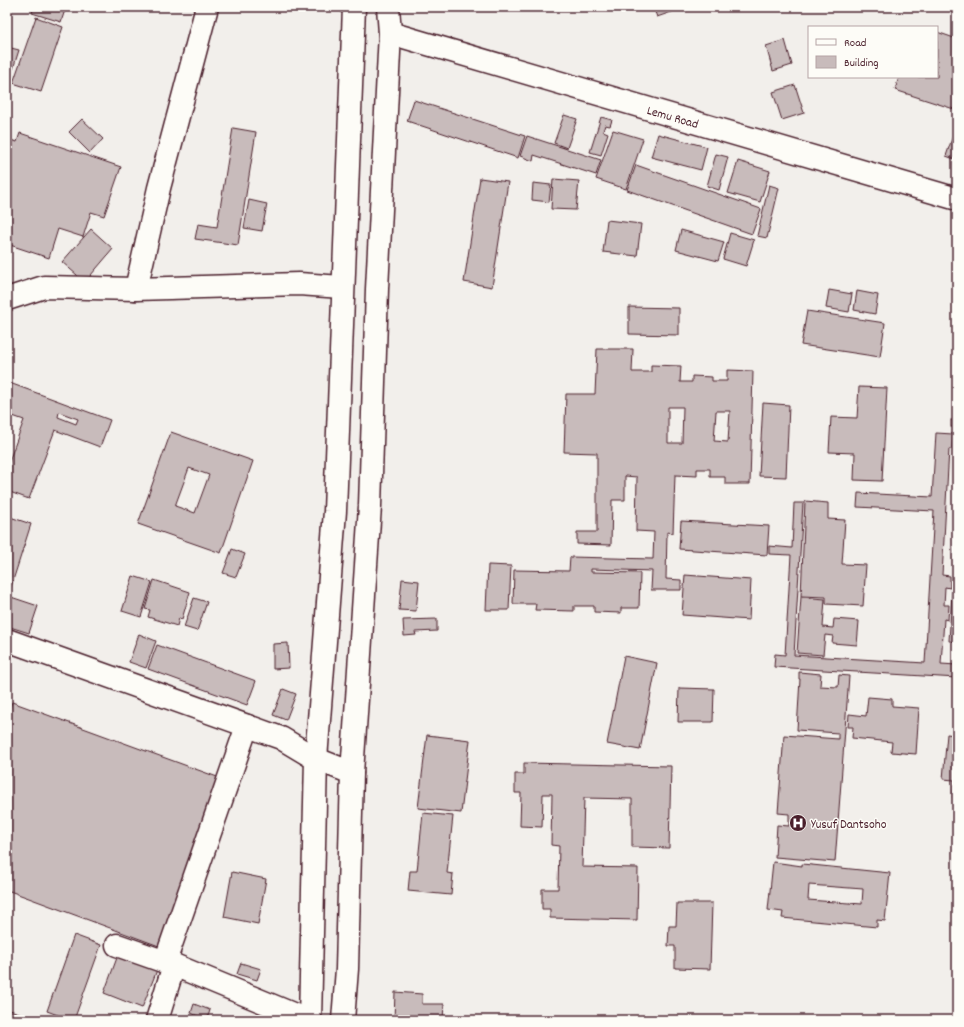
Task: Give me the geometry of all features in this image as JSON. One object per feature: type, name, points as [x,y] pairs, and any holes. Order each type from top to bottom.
[{"type":"street","points":[[136,289],[159,188],[207,7]]},
{"type":"street","points":[[117,945],[169,964],[308,1020],[316,759],[334,511],[354,7]]},
{"type":"street","points":[[342,1020],[348,969],[352,773],[370,506],[377,289],[390,33],[388,7]]},
{"type":"street","name":"Lemu Road","points":[[390,33],[957,198]]},
{"type":"street","points":[[7,299],[44,287],[136,289],[300,284],[342,287]]},
{"type":"street","points":[[7,640],[281,738],[316,759],[352,773]]},
{"type":"street","points":[[157,1020],[169,964],[247,726]]},
{"type":"building","points":[[34,7],[66,7],[61,22],[32,13]]},
{"type":"building","points":[[653,7],[686,7],[657,17]]},
{"type":"building","points":[[36,17],[63,27],[41,92],[13,83]]},
{"type":"building","points":[[938,32],[957,39],[957,110],[895,90],[899,78],[938,78]]},
{"type":"building","points":[[785,40],[792,65],[773,71],[766,46]]},
{"type":"building","points":[[7,47],[19,50],[13,69],[7,67]]},
{"type":"building","points":[[795,85],[804,113],[782,120],[773,92]]},
{"type":"building","points":[[414,100],[525,136],[518,158],[407,121]]},
{"type":"building","points":[[564,115],[577,119],[567,148],[554,143]]},
{"type":"building","points":[[601,117],[612,120],[610,126],[605,125],[603,131],[608,133],[601,155],[590,152]]},
{"type":"building","points":[[82,119],[103,139],[90,153],[69,132]]},
{"type":"building","points":[[957,124],[957,160],[946,156]]},
{"type":"building","points":[[233,128],[256,132],[238,245],[195,239],[198,224],[217,227]]},
{"type":"building","points":[[613,130],[643,139],[626,189],[596,179]]},
{"type":"building","points":[[20,133],[121,167],[104,216],[91,212],[83,237],[58,229],[49,258],[7,244],[7,139],[17,142]]},
{"type":"building","points":[[658,134],[707,147],[701,170],[651,157]]},
{"type":"building","points":[[527,136],[601,160],[596,175],[534,155],[533,161],[520,156]]},
{"type":"building","points":[[716,154],[728,157],[719,190],[707,186]]},
{"type":"building","points":[[738,161],[770,171],[760,202],[728,193]]},
{"type":"building","points":[[636,165],[761,209],[752,234],[627,190]]},
{"type":"building","points":[[480,178],[508,182],[492,287],[464,282]]},
{"type":"building","points":[[553,179],[579,181],[576,210],[551,209]]},
{"type":"building","points":[[533,183],[551,185],[549,202],[532,200]]},
{"type":"building","points":[[769,185],[779,188],[767,238],[757,236]]},
{"type":"building","points":[[249,200],[267,204],[262,231],[244,228]]},
{"type":"building","points":[[607,220],[641,224],[637,256],[603,252]]},
{"type":"building","points":[[91,229],[113,249],[85,282],[62,262]]},
{"type":"building","points":[[681,230],[724,242],[718,261],[676,250]]},
{"type":"building","points":[[730,233],[754,240],[746,266],[723,259]]},
{"type":"building","points":[[829,290],[852,294],[849,312],[826,308]]},
{"type":"building","points":[[857,291],[878,295],[875,314],[854,310]]},
{"type":"building","points":[[629,307],[679,308],[679,335],[629,334]]},
{"type":"building","points":[[807,311],[885,323],[880,357],[801,345]]},
{"type":"building","points":[[597,349],[633,349],[632,372],[651,372],[651,365],[681,366],[680,382],[692,382],[692,376],[712,377],[712,381],[727,381],[727,370],[753,371],[750,484],[725,484],[725,477],[710,477],[710,469],[697,469],[697,476],[675,475],[673,533],[667,532],[666,579],[681,580],[681,590],[651,590],[652,571],[591,569],[591,572],[640,573],[639,608],[621,608],[621,613],[594,612],[594,606],[574,606],[574,611],[535,610],[536,604],[513,604],[514,570],[569,571],[570,557],[653,559],[654,532],[636,531],[637,477],[625,476],[625,500],[612,500],[611,545],[577,544],[577,532],[597,532],[597,453],[564,452],[566,394],[595,394]],"holes":[[[668,407],[683,407],[682,443],[668,443]],[[716,411],[730,411],[728,442],[714,441]]]},
{"type":"building","points":[[7,382],[110,420],[100,447],[55,430],[29,499],[7,491],[7,467],[24,420],[7,414]],"holes":[[[59,412],[78,419],[76,424],[58,417]]]},
{"type":"building","points":[[859,387],[887,388],[882,481],[854,480],[855,453],[829,452],[831,417],[857,418]]},
{"type":"building","points":[[763,403],[789,405],[786,477],[759,476]]},
{"type":"building","points":[[951,420],[957,420],[957,427],[951,427]]},
{"type":"building","points":[[171,432],[253,461],[221,553],[138,524]],"holes":[[[189,468],[209,475],[195,513],[175,506]]]},
{"type":"building","points":[[957,432],[957,469],[955,469]]},
{"type":"building","points":[[936,433],[953,434],[952,449],[949,449],[942,575],[950,576],[950,588],[945,587],[944,605],[949,605],[948,620],[944,619],[941,664],[957,665],[957,678],[774,667],[775,654],[785,655],[791,555],[769,554],[769,546],[792,548],[794,503],[803,503],[794,655],[925,663],[934,511],[857,507],[858,493],[932,497]]},
{"type":"building","points":[[805,501],[828,503],[828,519],[845,520],[842,564],[866,565],[863,606],[826,604],[826,597],[801,596]]},
{"type":"building","points":[[7,516],[31,524],[8,596],[38,606],[29,633],[7,626]]},
{"type":"building","points":[[681,521],[769,526],[767,555],[679,549]]},
{"type":"building","points":[[957,530],[957,642],[949,641]]},
{"type":"building","points":[[232,549],[245,554],[236,577],[223,573]]},
{"type":"building","points":[[488,565],[511,566],[509,610],[486,610]]},
{"type":"building","points":[[685,575],[751,580],[749,620],[682,615]]},
{"type":"building","points":[[133,576],[152,582],[141,617],[122,611]]},
{"type":"building","points":[[402,579],[419,581],[416,611],[399,610]]},
{"type":"building","points":[[154,580],[190,592],[182,619],[179,618],[177,626],[148,617],[150,610],[145,609]]},
{"type":"building","points":[[801,597],[825,599],[823,627],[833,628],[834,619],[859,621],[857,645],[832,643],[833,636],[825,635],[823,655],[797,653]]},
{"type":"building","points":[[194,598],[207,602],[197,631],[184,627]]},
{"type":"building","points":[[437,619],[437,631],[415,632],[416,635],[404,636],[403,620]]},
{"type":"building","points":[[139,634],[156,641],[146,668],[129,662]]},
{"type":"building","points":[[288,643],[289,668],[273,669],[273,644]]},
{"type":"building","points":[[157,645],[256,681],[247,705],[148,669]]},
{"type":"building","points":[[624,656],[657,663],[640,750],[607,744]]},
{"type":"building","points":[[799,672],[821,674],[820,686],[838,687],[839,675],[849,676],[835,862],[775,857],[777,825],[789,826],[789,814],[778,813],[784,735],[838,739],[838,733],[797,730],[800,679]]},
{"type":"building","points":[[679,688],[714,689],[713,722],[678,722]]},
{"type":"building","points":[[283,689],[296,694],[286,720],[273,715]]},
{"type":"building","points":[[868,697],[892,699],[892,706],[919,708],[916,754],[891,752],[892,742],[852,738],[853,727],[848,727],[849,714],[866,716]]},
{"type":"building","points":[[12,702],[220,778],[159,946],[7,890],[7,716]]},
{"type":"building","points":[[957,710],[957,798],[953,798],[954,780],[943,779],[947,734],[955,735]]},
{"type":"building","points":[[427,735],[470,740],[461,813],[418,808]]},
{"type":"building","points":[[524,763],[671,766],[669,848],[632,847],[632,799],[584,798],[582,867],[638,868],[637,920],[550,918],[550,909],[542,909],[542,889],[558,889],[559,846],[551,845],[552,794],[543,794],[542,827],[520,826],[521,793],[515,793],[515,774],[524,774]]},
{"type":"building","points":[[423,813],[453,816],[447,873],[453,874],[451,895],[408,891],[410,871],[417,871]]},
{"type":"building","points":[[773,862],[802,866],[802,864],[890,873],[885,921],[877,920],[877,927],[782,918],[783,912],[768,910]],"holes":[[[809,885],[863,889],[862,904],[808,900]]]},
{"type":"building","points":[[232,872],[266,879],[258,924],[224,917]]},
{"type":"building","points":[[677,903],[712,903],[710,969],[675,968],[675,946],[668,946],[669,926],[676,926]]},
{"type":"building","points":[[74,935],[101,945],[74,1020],[71,1020],[47,1011]]},
{"type":"building","points":[[118,955],[157,970],[142,1008],[104,993]]},
{"type":"building","points":[[241,963],[261,969],[257,980],[237,974]]},
{"type":"building","points":[[395,992],[422,994],[422,1004],[444,1004],[443,1020],[394,1020]]},
{"type":"building","points":[[194,1004],[210,1010],[207,1020],[191,1013]]},
{"type":"building","points":[[7,1009],[39,1020],[7,1020]]},
{"type":"place","name":"Yusuf Dantsoho","points":[[798,823]]}]
